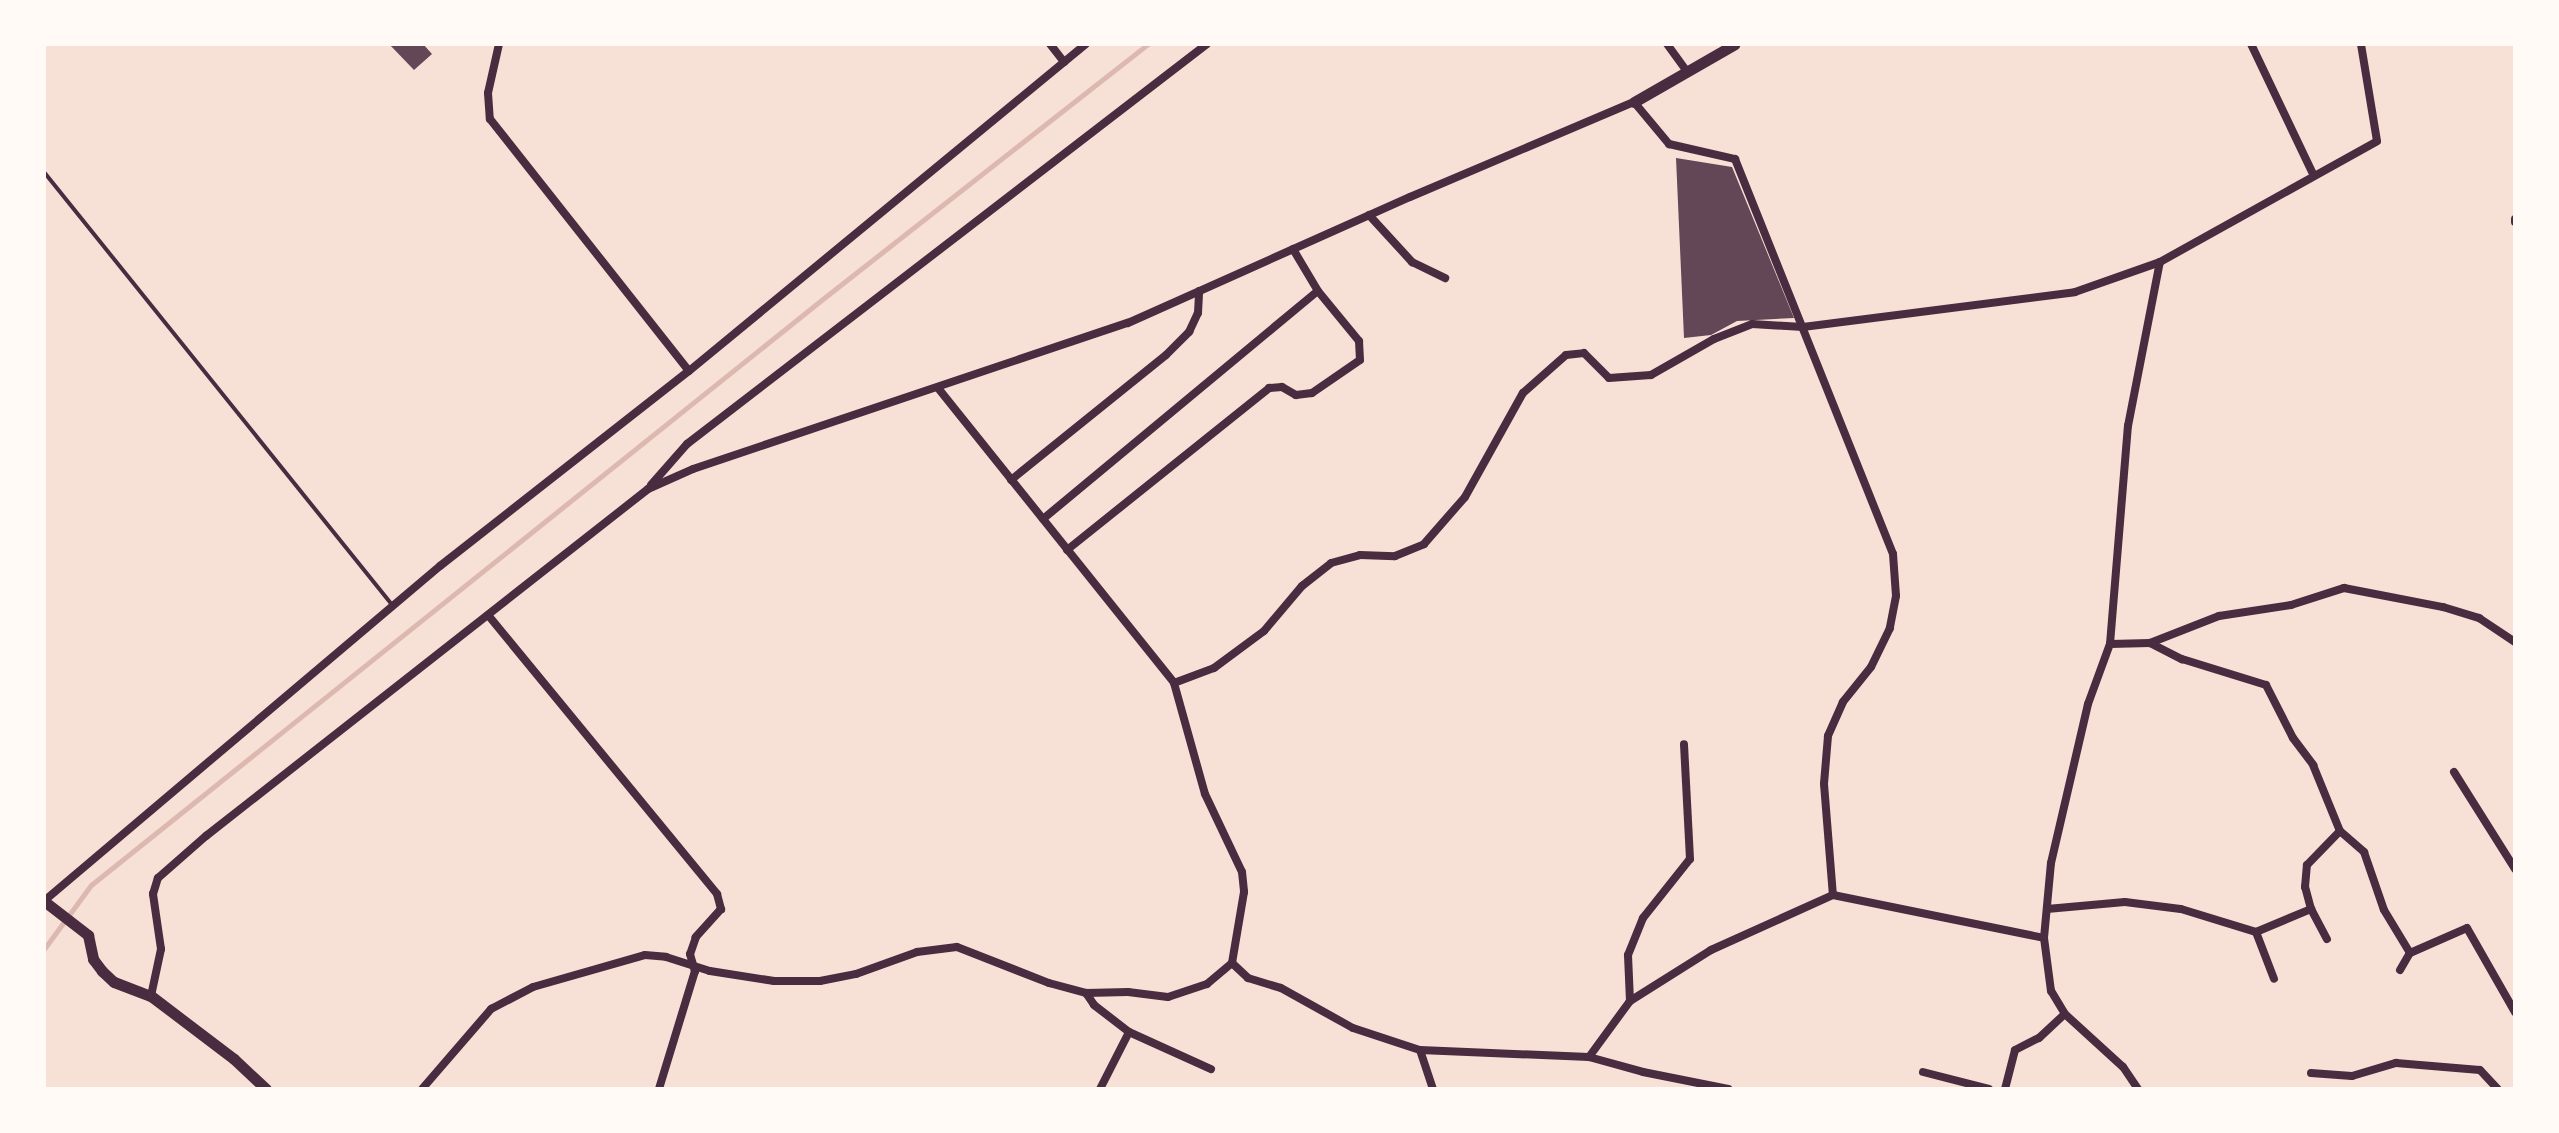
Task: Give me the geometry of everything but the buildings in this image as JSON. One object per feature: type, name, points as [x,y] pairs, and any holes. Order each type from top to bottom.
[{"type":"street","points":[[499,44],[488,93],[490,119],[689,371]]},
{"type":"street","points":[[1050,44],[1064,62]]},
{"type":"street","points":[[266,1089],[234,1059],[151,996],[114,982],[93,959],[88,935],[44,901],[393,606],[689,371],[1086,44]]},
{"type":"street","points":[[151,996],[161,949],[153,894],[158,878],[206,836],[648,489],[687,444],[1207,44]]},
{"type":"street","points":[[1667,44],[1687,72]]},
{"type":"street","points":[[648,489],[693,469],[1128,323],[1369,215],[1634,102],[1735,44]]},
{"type":"street","points":[[2251,44],[2314,176]]},
{"type":"street","points":[[1174,683],[1214,668],[1264,631],[1302,586],[1331,563],[1360,555],[1395,556],[1424,544],[1465,497],[1523,393],[1566,355],[1584,353],[1609,378],[1651,375],[1714,339],[1752,324],[1803,327],[2075,292],[2160,262],[2377,141],[2361,44]]},
{"type":"street","points":[[1634,102],[1669,144],[1735,159],[1893,554],[1896,596],[1890,628],[1871,667],[1843,702],[1828,736],[1824,784],[1833,895]]},
{"type":"street","points":[[1369,215],[1412,262],[1445,278]]},
{"type":"street","points":[[1067,550],[1269,388],[1282,387],[1296,395],[1312,393],[1360,360],[1359,341],[1318,291],[1293,249]]},
{"type":"street","points":[[2138,1089],[2123,1067],[2065,1014],[2051,991],[2044,938],[2051,863],[2088,704],[2110,644],[2128,426],[2160,262]]},
{"type":"street","points":[[1011,480],[1189,332],[1198,313],[1199,291]]},
{"type":"street","points":[[1043,519],[1318,291]]},
{"type":"street","points":[[422,1089],[491,1009],[513,996],[645,955],[774,981],[820,981],[856,974],[917,952],[957,947],[1086,993],[1128,992],[1168,997],[1207,984],[1232,963],[1244,892],[1242,872],[1205,794],[1174,683],[938,388]]},
{"type":"street","points":[[2110,644],[2150,643],[2219,616],[2291,605],[2344,588],[2467,615],[2515,642]]},
{"type":"street","points":[[488,615],[717,894],[721,909],[696,937],[690,954],[695,971],[659,1089]]},
{"type":"street","points":[[2150,643],[2182,659],[2266,685],[2293,738],[2313,765],[2340,831],[2364,852],[2384,910],[2410,953]]},
{"type":"street","points":[[1630,1001],[1628,955],[1643,918],[1690,859],[1684,744]]},
{"type":"street","points":[[2454,772],[2515,869]]},
{"type":"street","points":[[2327,939],[2311,909],[2305,887],[2307,865],[2340,831]]},
{"type":"street","points":[[1589,1057],[1630,1001],[1711,950],[1833,895],[2044,938]]},
{"type":"street","points":[[2047,909],[2125,902],[2181,909],[2256,932],[2311,909]]},
{"type":"street","points":[[2400,970],[2410,953],[2467,928],[2515,1012]]},
{"type":"street","points":[[2256,932],[2274,979]]},
{"type":"street","points":[[1232,963],[1248,978],[1281,988],[1353,1028],[1420,1050],[1589,1057],[1643,1072],[1728,1089]]},
{"type":"street","points":[[1086,993],[1094,1005],[1129,1032],[1211,1069]]},
{"type":"street","points":[[2005,1089],[2015,1050],[2039,1038],[2065,1014]]},
{"type":"street","points":[[1100,1089],[1129,1032]]},
{"type":"street","points":[[1420,1050],[1433,1089]]},
{"type":"street","points":[[2311,1073],[2352,1076],[2396,1063],[2480,1070],[2498,1089]]},
{"type":"street","points":[[1923,1072],[1989,1089]]},
{"type":"lane","points":[[44,172],[393,606]]},
{"type":"waterway","points":[[44,949],[91,885],[829,294],[1148,44]]}]
